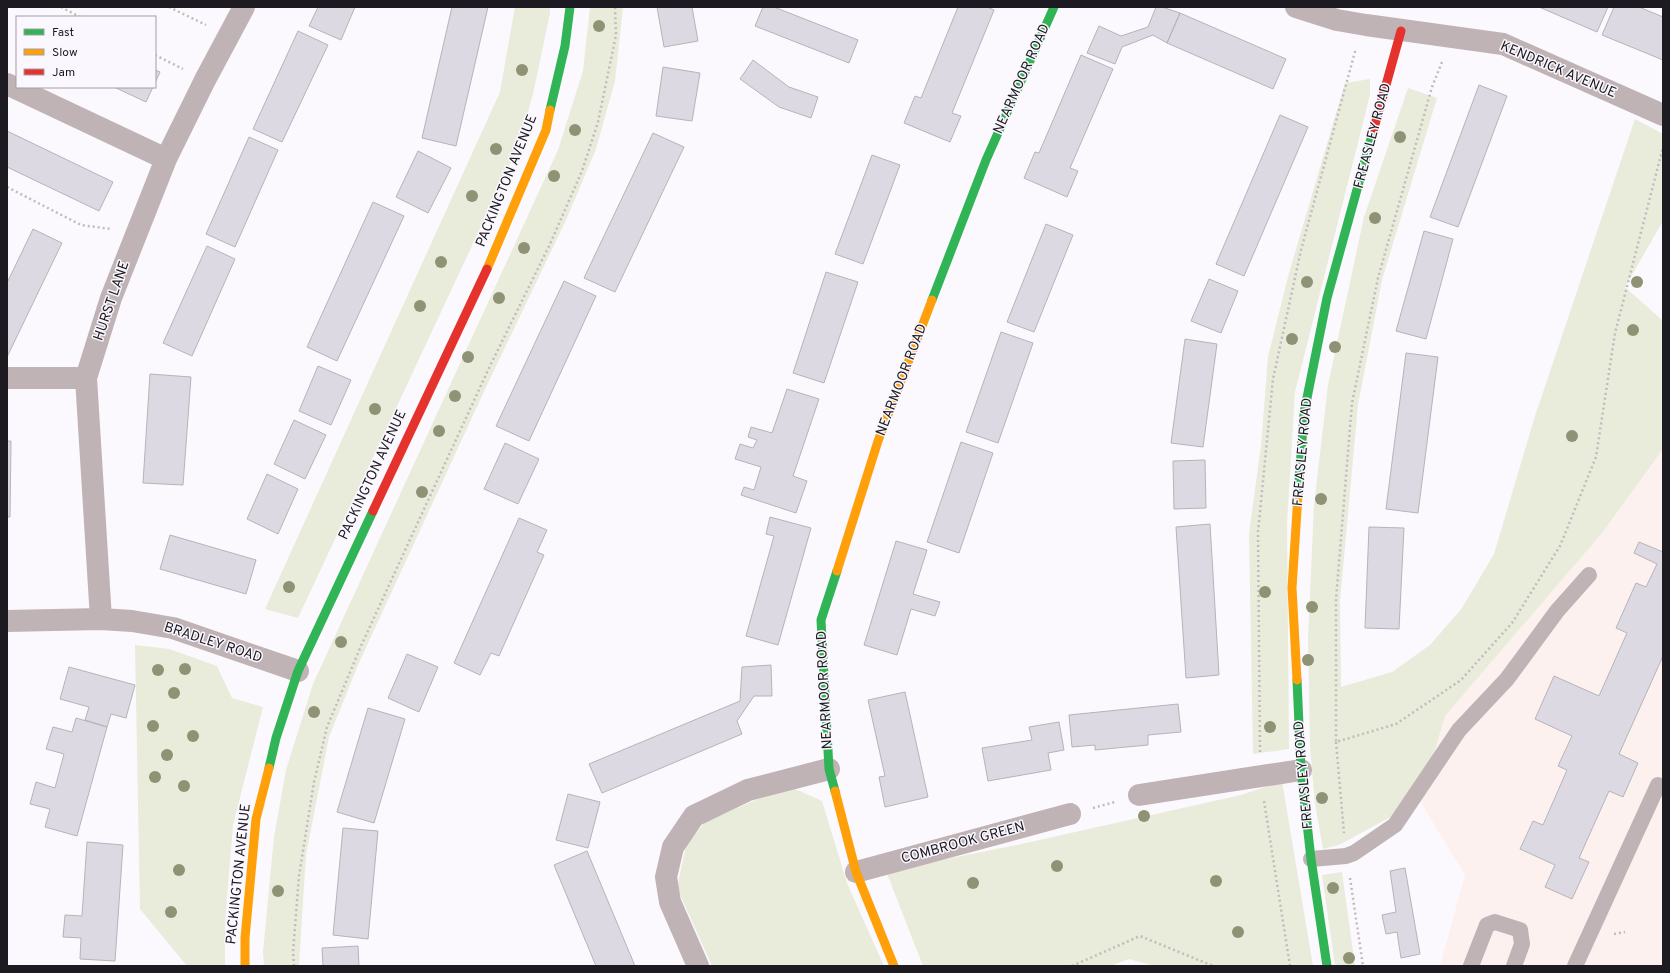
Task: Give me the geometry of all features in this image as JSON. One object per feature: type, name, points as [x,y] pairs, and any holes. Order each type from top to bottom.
[{"type":"street","name":"HURST LANE","points":[[102,619],[86,378],[111,298],[166,159],[205,80],[244,7]]},
{"type":"street","name":"PACKINGTON AVENUE","points":[[245,966],[245,938],[256,819],[276,738],[298,671],[490,262],[546,130],[565,46],[570,7]]},
{"type":"street","name":"NEARMOOR ROAD","points":[[894,966],[856,872],[829,769],[821,620],[878,441],[986,160],[1054,7]]},
{"type":"street","points":[[1296,7],[1336,20],[1402,31]]},
{"type":"street","name":"KENDRICK AVENUE","points":[[1402,31],[1451,36],[1503,44],[1663,115]]},
{"type":"street","name":"FREASLEY ROAD","points":[[1327,966],[1311,859],[1301,770],[1292,588],[1304,413],[1327,298],[1402,31]]},
{"type":"street","points":[[7,84],[166,159]]},
{"type":"street","points":[[7,378],[86,378]]},
{"type":"street","name":"BRADLEY ROAD","points":[[7,621],[102,619],[132,621],[173,628],[298,671]]},
{"type":"street","name":"NEARMOOR ROAD","points":[[698,966],[670,902],[666,876],[673,846],[694,816],[748,790],[829,769]]},
{"type":"street","points":[[1139,795],[1301,770]]},
{"type":"street","name":"COMBROOK GREEN","points":[[856,872],[1070,814]]},
{"type":"lane","points":[[1311,859],[1346,856],[1354,853],[1395,825],[1459,730],[1507,679],[1557,611],[1589,575]]},
{"type":"lane","points":[[1575,966],[1658,785]]},
{"type":"lane","points":[[1471,966],[1487,925],[1495,922],[1520,930],[1522,944],[1514,966]]},
{"type":"path","points":[[61,7],[78,16]]},
{"type":"path","points":[[169,7],[228,36]]},
{"type":"path","points":[[294,966],[293,952],[299,876],[314,782],[327,728],[394,575],[489,368],[550,244],[582,171],[600,115],[616,35],[615,7]]},
{"type":"path","points":[[1451,36],[1432,87],[1378,278],[1352,403],[1336,600],[1336,742],[1396,724],[1461,680],[1512,623],[1560,546],[1596,457],[1615,333],[1663,146]]},
{"type":"path","points":[[156,56],[205,80]]},
{"type":"path","points":[[7,187],[81,225],[137,232]]},
{"type":"path","points":[[1070,814],[1139,795]]},
{"type":"path","points":[[1072,966],[1140,936],[1212,966]]},
{"type":"shaded area","points":[[1663,449],[1663,966],[1440,966],[1465,875],[1420,801],[1445,716],[1602,533]]},
{"type":"green space","points":[[515,7],[550,7],[533,94],[519,145],[298,618],[265,609],[500,92]]},
{"type":"green space","points":[[590,7],[623,7],[615,81],[596,149],[566,220],[487,385],[358,665],[329,737],[306,855],[299,966],[264,966],[263,952],[274,837],[286,770],[313,684],[558,150],[583,71]]},
{"type":"green space","points":[[1370,79],[1370,95],[1295,392],[1287,523],[1289,749],[1253,754],[1249,533],[1261,446],[1268,357],[1289,273],[1345,83]]},
{"type":"green space","points":[[1408,88],[1437,98],[1382,280],[1358,405],[1340,601],[1341,687],[1392,672],[1430,645],[1462,608],[1494,554],[1535,416],[1635,119],[1663,134],[1663,221],[1625,287],[1663,321],[1663,449],[1602,533],[1445,716],[1420,801],[1339,845],[1323,849],[1315,804],[1310,747],[1308,638],[1314,505],[1328,385],[1364,217]]},
{"type":"green space","points":[[135,645],[169,649],[217,666],[232,698],[263,707],[233,825],[225,923],[225,966],[187,966],[140,909]]},
{"type":"green space","points":[[1282,781],[1313,966],[1154,966],[1129,959],[1110,966],[923,966],[886,871],[1017,845],[1241,795]]},
{"type":"green space","points":[[788,786],[822,801],[847,883],[884,966],[712,966],[677,888],[686,846],[705,822]]},
{"type":"green space","points":[[1342,872],[1355,966],[1335,966],[1322,875]]},
{"type":"building","points":[[318,7],[355,7],[341,40],[309,26]]},
{"type":"building","points":[[452,7],[488,7],[456,146],[422,138]]},
{"type":"building","points":[[657,7],[692,7],[698,41],[664,47]]},
{"type":"building","points":[[763,7],[774,7],[858,40],[849,63],[755,26]]},
{"type":"building","points":[[958,7],[987,7],[994,10],[952,113],[961,116],[950,142],[904,123],[915,96],[921,98]]},
{"type":"building","points":[[1156,7],[1162,7],[1180,13],[1167,43],[1153,35],[1122,47],[1115,64],[1087,53],[1099,26],[1121,36],[1148,27]]},
{"type":"building","points":[[1539,7],[1608,7],[1597,32]]},
{"type":"building","points":[[1614,7],[1639,7],[1663,17],[1663,60],[1602,35]]},
{"type":"building","points":[[1180,13],[1286,59],[1273,89],[1167,43]]},
{"type":"building","points":[[298,31],[328,45],[282,142],[253,129]]},
{"type":"building","points":[[1081,55],[1113,69],[1070,168],[1078,171],[1067,197],[1024,178],[1035,152],[1039,153]]},
{"type":"building","points":[[753,60],[789,87],[818,97],[811,118],[779,107],[740,79]]},
{"type":"building","points":[[663,67],[700,73],[692,121],[656,116]]},
{"type":"building","points":[[156,70],[160,72],[156,81]]},
{"type":"building","points":[[1479,85],[1507,96],[1458,227],[1430,217]]},
{"type":"building","points":[[116,88],[153,88],[146,102]]},
{"type":"building","points":[[1280,115],[1308,127],[1244,276],[1216,264]]},
{"type":"building","points":[[7,131],[113,182],[99,211],[7,167]]},
{"type":"building","points":[[653,133],[684,147],[615,292],[584,278]]},
{"type":"building","points":[[249,137],[278,150],[235,247],[206,234]]},
{"type":"building","points":[[418,151],[451,168],[428,213],[396,197]]},
{"type":"building","points":[[872,155],[900,165],[863,264],[835,254]]},
{"type":"building","points":[[373,202],[404,216],[337,361],[307,347]]},
{"type":"building","points":[[1046,224],[1073,235],[1034,332],[1007,322]]},
{"type":"building","points":[[33,229],[62,243],[7,357],[7,283]]},
{"type":"building","points":[[1424,231],[1453,239],[1426,339],[1396,331]]},
{"type":"building","points":[[207,246],[235,259],[192,356],[163,343]]},
{"type":"building","points":[[826,272],[858,282],[824,383],[793,373]]},
{"type":"building","points":[[1209,279],[1238,291],[1221,333],[1191,321]]},
{"type":"building","points":[[564,281],[596,296],[529,441],[496,426]]},
{"type":"building","points":[[1001,332],[1033,343],[998,443],[966,432]]},
{"type":"building","points":[[1185,339],[1217,344],[1203,447],[1171,443]]},
{"type":"building","points":[[1406,353],[1438,357],[1418,513],[1386,509]]},
{"type":"building","points":[[318,366],[351,380],[331,425],[299,411]]},
{"type":"building","points":[[150,374],[191,377],[183,485],[143,483]]},
{"type":"building","points":[[787,389],[819,399],[793,476],[807,481],[796,513],[741,495],[744,487],[754,490],[761,467],[735,459],[740,444],[753,448],[757,440],[748,437],[751,427],[772,433]]},
{"type":"building","points":[[294,420],[326,435],[305,479],[274,464]]},
{"type":"building","points":[[7,441],[11,441],[10,517],[7,517]]},
{"type":"building","points":[[961,442],[993,453],[959,553],[927,542]]},
{"type":"building","points":[[505,443],[539,459],[518,504],[484,489]]},
{"type":"building","points":[[1205,460],[1206,508],[1174,509],[1173,461]]},
{"type":"building","points":[[267,474],[298,489],[278,534],[247,519]]},
{"type":"building","points":[[770,517],[811,528],[778,645],[746,636],[774,536],[766,534]]},
{"type":"building","points":[[519,518],[547,530],[537,552],[544,555],[499,656],[491,653],[480,675],[454,663]]},
{"type":"building","points":[[1210,524],[1219,675],[1186,678],[1176,527]]},
{"type":"building","points":[[1369,527],[1404,528],[1399,629],[1365,628]]},
{"type":"building","points":[[170,535],[256,560],[246,594],[160,569]]},
{"type":"building","points":[[896,541],[927,550],[913,594],[940,602],[935,616],[911,609],[897,655],[864,645]]},
{"type":"building","points":[[1639,542],[1663,552],[1663,656],[1619,754],[1638,763],[1623,797],[1609,791],[1579,858],[1589,862],[1572,899],[1545,887],[1555,865],[1520,849],[1533,821],[1543,825],[1567,770],[1558,766],[1572,736],[1535,719],[1554,676],[1599,696],[1627,633],[1616,628],[1636,583],[1646,587],[1657,564],[1634,553]]},
{"type":"building","points":[[407,654],[438,667],[419,712],[388,698]]},
{"type":"building","points":[[771,665],[772,696],[754,696],[737,721],[742,734],[602,793],[589,764],[740,701],[742,667]]},
{"type":"building","points":[[69,667],[135,685],[126,718],[111,714],[107,727],[85,720],[89,707],[60,699]]},
{"type":"building","points":[[905,692],[928,797],[885,807],[879,777],[885,776],[868,700]]},
{"type":"building","points":[[1178,704],[1181,732],[1148,735],[1148,745],[1095,750],[1095,745],[1072,747],[1069,715]]},
{"type":"building","points":[[368,708],[405,719],[374,823],[337,812]]},
{"type":"building","points":[[76,718],[107,727],[77,836],[45,827],[50,809],[30,804],[36,782],[55,788],[64,754],[46,749],[53,727],[72,732]]},
{"type":"building","points":[[1059,722],[1064,750],[1048,753],[1051,770],[988,781],[982,748],[1032,740],[1029,727]]},
{"type":"building","points":[[568,794],[600,802],[588,848],[556,840]]},
{"type":"building","points":[[343,828],[378,831],[368,939],[333,935]]},
{"type":"building","points":[[87,842],[123,845],[115,961],[80,959],[81,938],[63,937],[65,915],[82,916]]},
{"type":"building","points":[[587,851],[635,966],[596,966],[554,865]]},
{"type":"building","points":[[1405,868],[1420,954],[1401,958],[1397,932],[1386,934],[1382,915],[1396,912],[1390,871]]},
{"type":"building","points":[[358,946],[359,966],[323,966],[322,948]]},
{"type":"traffic: fast","points":[[550,110],[565,46],[570,7]]},
{"type":"traffic: fast","points":[[932,300],[986,160],[1054,7]]},
{"type":"traffic: fast","points":[[1298,495],[1304,413],[1327,298],[1374,128]]},
{"type":"traffic: fast","points":[[269,768],[276,738],[298,671],[373,511]]},
{"type":"traffic: fast","points":[[835,791],[829,769],[821,620],[837,571]]},
{"type":"traffic: fast","points":[[1297,680],[1301,770],[1311,859],[1327,966]]},
{"type":"traffic: slow","points":[[487,269],[546,130],[550,110]]},
{"type":"traffic: slow","points":[[837,571],[878,441],[932,300]]},
{"type":"traffic: slow","points":[[1297,680],[1292,588],[1298,495]]},
{"type":"traffic: slow","points":[[245,966],[245,938],[256,819],[269,768]]},
{"type":"traffic: slow","points":[[835,791],[856,872],[894,966]]},
{"type":"traffic: jam","points":[[1374,128],[1401,31]]},
{"type":"traffic: jam","points":[[373,511],[487,269]]}]
